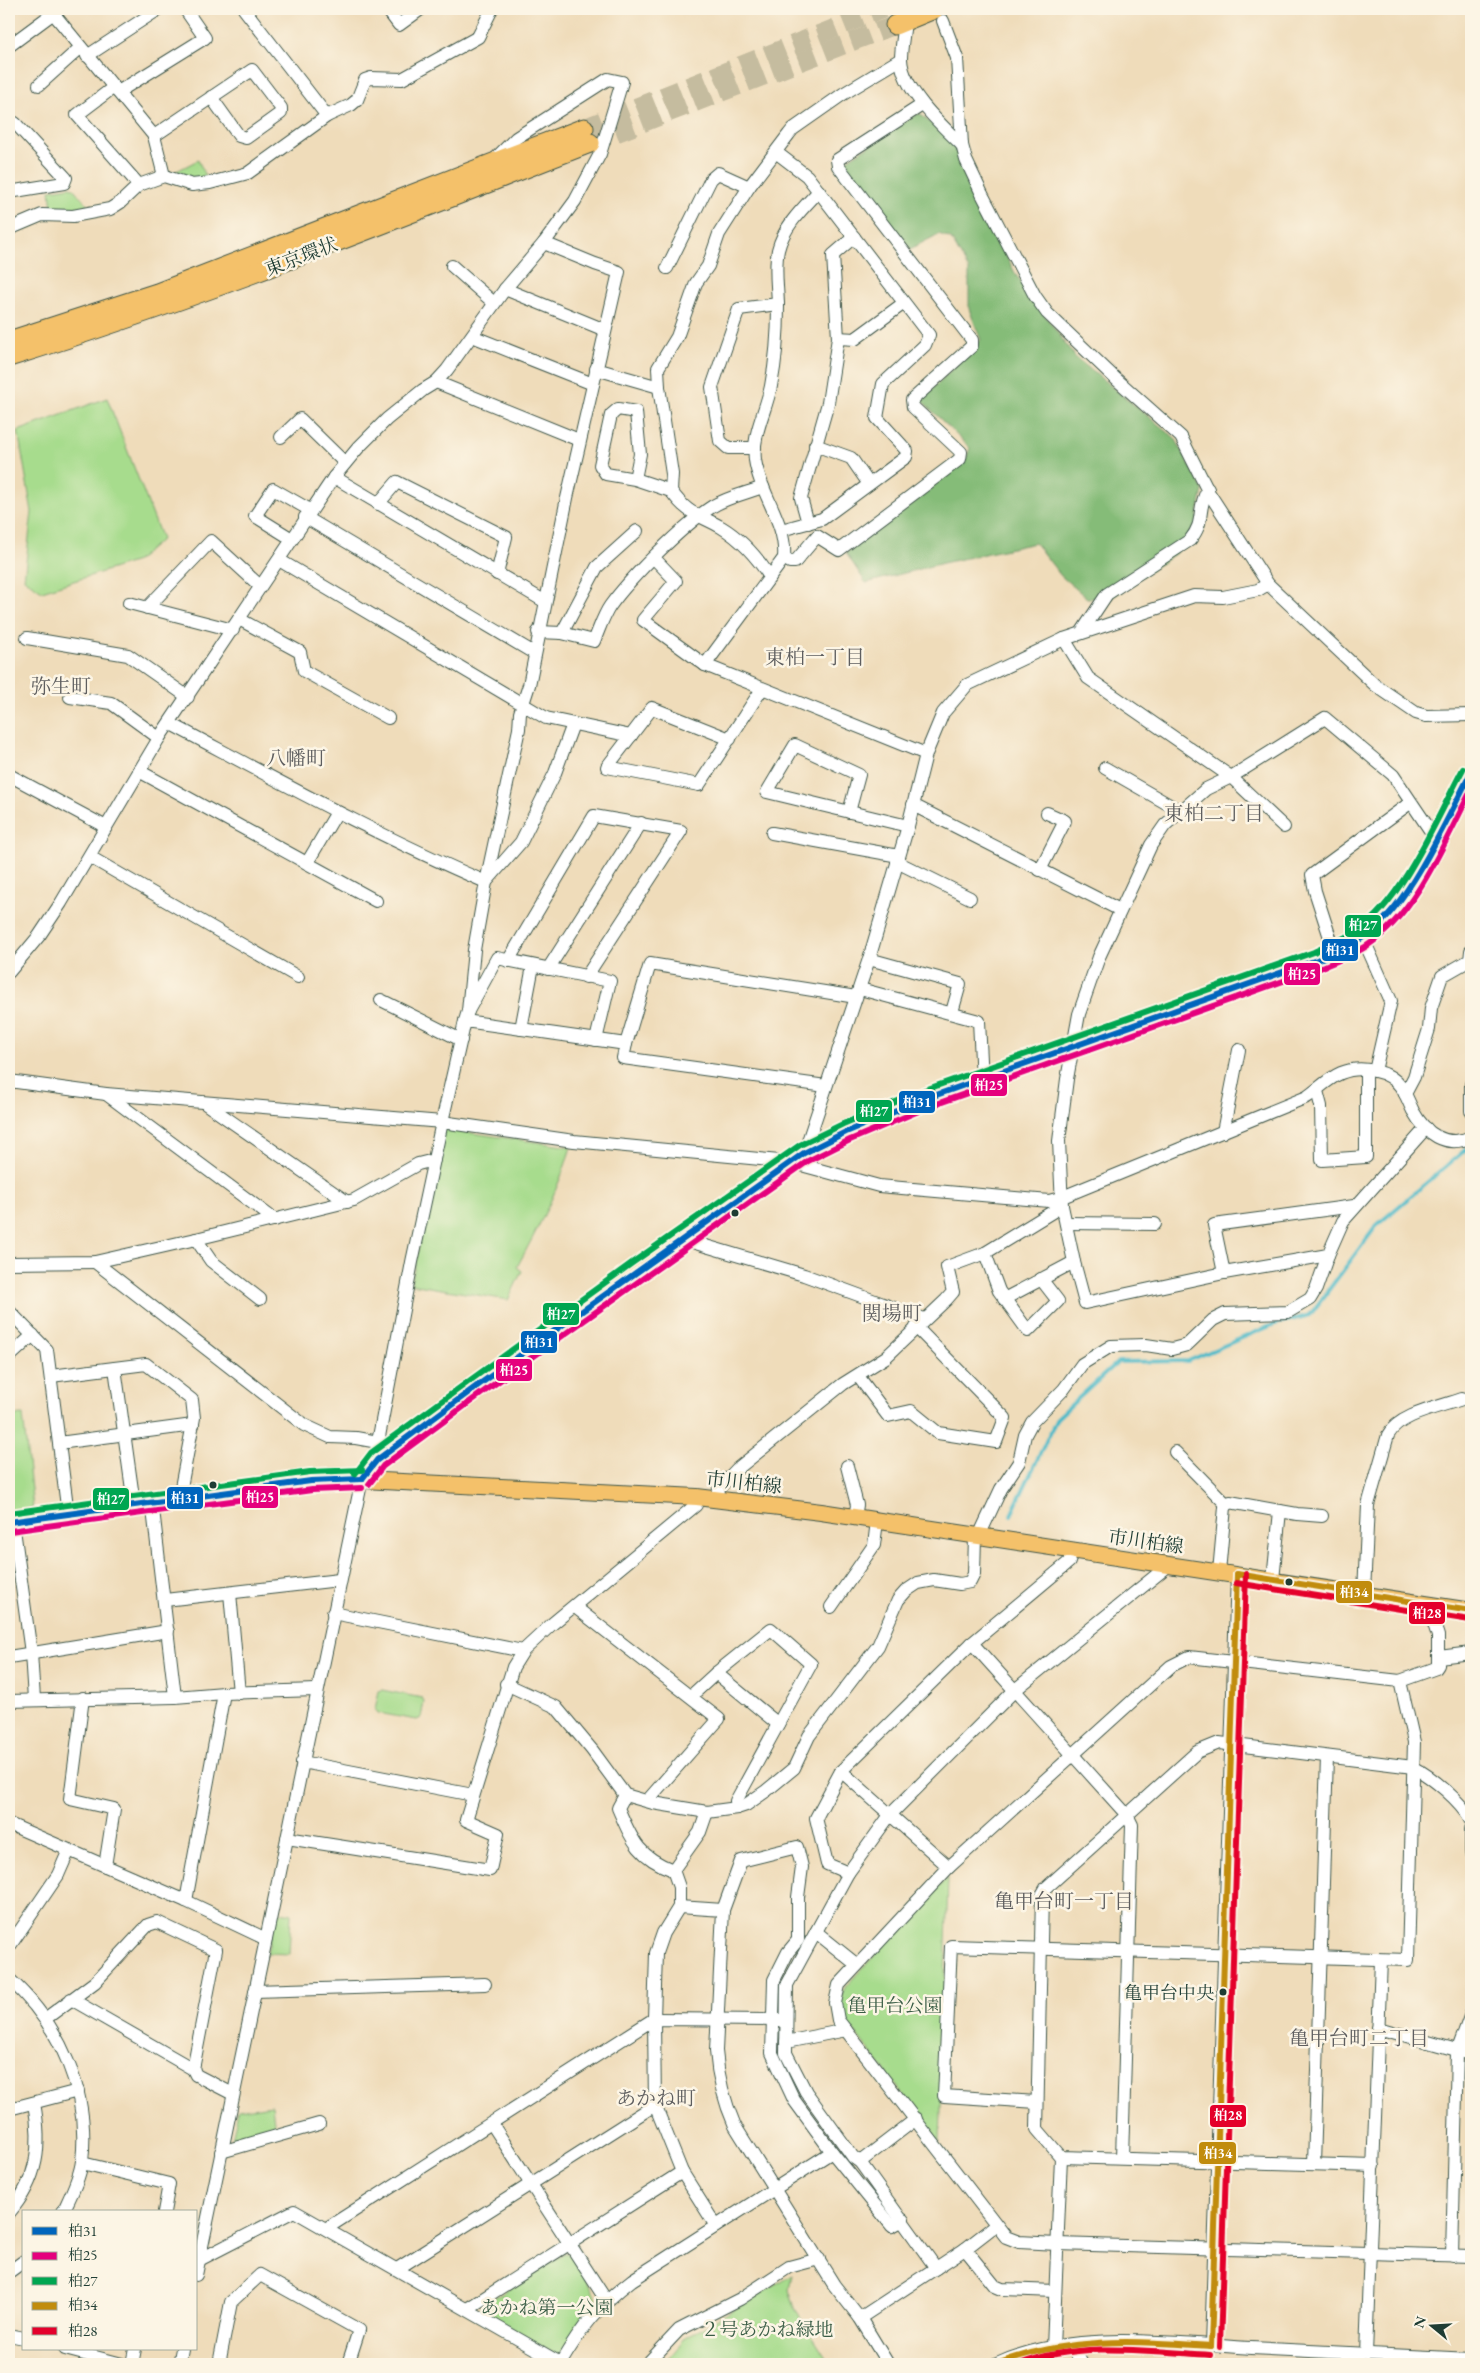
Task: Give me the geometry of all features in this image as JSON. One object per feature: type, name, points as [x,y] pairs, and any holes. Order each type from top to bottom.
[{"type":"highway","points":[[900,23],[939,15]]},
{"type":"highway","name":"東京環状","points":[[9,342],[176,286],[489,165],[587,136],[281,264],[153,310],[9,357]]},
{"type":"main road","points":[[362,1479],[377,1460],[804,1153],[883,1116],[1335,953],[1363,938],[1388,917],[1400,902],[1471,774]]},
{"type":"main road","name":"市川柏線","points":[[11,1522],[152,1501],[310,1481],[362,1479],[718,1499],[855,1517],[1072,1551],[1431,1603],[1471,1611]]},
{"type":"street","points":[[38,85],[83,52],[159,9]]},
{"type":"street","points":[[140,185],[77,115],[116,89],[205,38],[185,9]]},
{"type":"street","points":[[244,9],[328,116]]},
{"type":"street","points":[[387,9],[399,25],[421,9]]},
{"type":"street","points":[[9,228],[42,215],[73,216],[110,209],[140,185],[164,176],[192,185],[210,183],[248,173],[328,116],[351,105],[357,100],[365,80],[371,78],[402,79],[478,37],[492,9]]},
{"type":"street","points":[[9,46],[56,11],[83,52],[154,136],[164,176]]},
{"type":"street","points":[[939,15],[957,58],[962,145],[982,194],[1035,296],[1047,313],[1181,437],[1208,489],[1268,584],[1375,685],[1416,713],[1426,716],[1471,715]]},
{"type":"street","points":[[900,23],[902,69],[922,105],[962,145]]},
{"type":"street","points":[[671,491],[672,474],[658,368],[677,337],[696,283],[708,266],[719,234],[749,187],[794,129],[843,94],[901,59]]},
{"type":"street","points":[[154,136],[252,70],[281,108],[281,113],[246,138],[239,136],[211,98]]},
{"type":"street","points":[[9,972],[39,936],[90,857],[159,738],[171,724],[260,586],[334,477],[387,419],[436,382],[472,336],[494,303],[544,243],[575,200],[600,154],[622,82],[608,79],[516,138],[489,165]]},
{"type":"street","points":[[784,558],[790,562],[795,562],[817,536],[839,550],[960,459],[961,452],[913,407],[912,400],[972,346],[972,340],[838,166],[837,160],[922,105]]},
{"type":"street","points":[[9,125],[15,123],[66,178],[64,183],[9,192]]},
{"type":"street","points":[[777,153],[807,176],[927,332],[928,340],[883,384],[877,418],[908,454],[906,457],[822,519],[781,530]]},
{"type":"street","points":[[666,268],[711,179],[718,173],[749,187]]},
{"type":"street","points":[[705,665],[784,558],[785,549],[781,530],[757,469],[755,448],[771,387],[778,333],[776,266],[778,249],[786,230],[819,191]]},
{"type":"street","points":[[808,523],[800,498],[828,403],[838,338],[833,255],[854,237]]},
{"type":"street","points":[[377,1460],[378,1442],[412,1262],[467,1016],[474,950],[486,882],[522,705],[529,685],[544,601],[579,440],[619,272],[594,264],[544,243]]},
{"type":"street","points":[[452,266],[494,303]]},
{"type":"street","points":[[505,289],[605,330]]},
{"type":"street","points":[[838,338],[855,339],[904,303]]},
{"type":"street","points":[[755,448],[728,448],[720,441],[712,387],[739,309],[778,304]]},
{"type":"street","points":[[472,336],[593,384]]},
{"type":"street","points":[[596,369],[659,387]]},
{"type":"street","points":[[436,382],[579,440]]},
{"type":"street","points":[[635,479],[640,454],[636,412],[618,409],[611,415],[600,466],[606,474],[635,479],[671,491],[688,512],[722,528],[754,554],[770,577]]},
{"type":"street","points":[[281,437],[300,419],[346,463]]},
{"type":"street","points":[[815,445],[851,458],[869,484]]},
{"type":"street","points":[[334,477],[544,601]]},
{"type":"street","points":[[378,504],[397,482],[506,538],[497,574]]},
{"type":"street","points":[[538,632],[562,633],[594,641],[609,608],[654,558],[699,516],[714,506],[764,487]]},
{"type":"street","points":[[292,538],[255,516],[273,488],[308,514],[534,653]]},
{"type":"street","points":[[1081,633],[1107,594],[1190,540],[1199,529],[1202,500],[1208,489]]},
{"type":"street","points":[[562,633],[597,567],[637,530]]},
{"type":"street","points":[[147,608],[211,540],[260,586]]},
{"type":"street","points":[[654,558],[676,581],[643,620],[705,665],[926,754]]},
{"type":"street","points":[[279,560],[546,718],[631,736]]},
{"type":"street","points":[[804,1153],[869,959],[908,826],[926,754],[942,713],[967,685],[1064,639],[1194,596],[1223,597],[1258,590],[1268,584]]},
{"type":"street","points":[[129,603],[236,625],[300,652],[304,670],[388,718]]},
{"type":"street","points":[[27,638],[128,655],[188,697]]},
{"type":"street","points":[[1064,639],[1088,678],[1231,777],[1284,827]]},
{"type":"street","points":[[730,739],[652,708],[607,767],[699,785],[730,739],[762,688]]},
{"type":"street","points":[[70,697],[111,703],[159,738]]},
{"type":"street","points":[[1328,1255],[1224,1273],[1085,1303],[1061,1202],[1059,1141],[1073,1047],[1082,1002],[1120,910],[1151,845],[1165,825],[1206,788],[1231,777],[1267,756],[1325,718],[1394,775],[1408,796],[1410,803],[1436,839]]},
{"type":"street","points":[[171,724],[336,812],[431,858],[486,882]]},
{"type":"street","points":[[486,882],[521,842],[555,773],[573,724]]},
{"type":"street","points":[[849,812],[859,775],[795,745],[766,792],[849,812],[908,826]]},
{"type":"street","points":[[1105,768],[1180,812]]},
{"type":"street","points":[[139,771],[376,901]]},
{"type":"street","points":[[9,775],[106,827]]},
{"type":"street","points":[[1335,953],[1315,891],[1312,875],[1410,803]]},
{"type":"street","points":[[913,804],[1120,910]]},
{"type":"street","points":[[307,863],[336,812]]},
{"type":"street","points":[[1040,870],[1064,821],[1047,812]]},
{"type":"street","points":[[508,960],[594,816],[681,831],[586,977]]},
{"type":"street","points":[[548,969],[641,823]]},
{"type":"street","points":[[772,833],[898,859],[970,898]]},
{"type":"street","points":[[90,857],[298,977]]},
{"type":"street","points":[[1317,1091],[1321,1106],[1322,1160],[1366,1157],[1370,1070],[1391,1001],[1363,938]]},
{"type":"street","points":[[1406,1094],[1414,1077],[1429,1029],[1431,1008],[1442,976],[1470,960],[1471,951]]},
{"type":"street","points":[[467,1016],[497,958],[508,960],[610,981],[596,1040]]},
{"type":"street","points":[[869,959],[960,984],[952,1012]]},
{"type":"street","points":[[826,1086],[623,1058],[650,964],[858,993],[952,1012],[979,1020],[982,1080]]},
{"type":"street","points":[[522,1029],[533,966]]},
{"type":"street","points":[[381,1000],[461,1040]]},
{"type":"street","points":[[467,1016],[522,1029],[626,1044]]},
{"type":"street","points":[[1223,1132],[1239,1050]]},
{"type":"street","points":[[718,1499],[719,1488],[737,1469],[843,1384],[886,1357],[953,1292],[947,1267],[985,1253],[1061,1202],[1307,1097],[1342,1072],[1370,1070],[1392,1078],[1406,1094],[1414,1114],[1426,1128],[1441,1140],[1448,1142],[1471,1137]]},
{"type":"street","points":[[9,1081],[106,1094],[442,1122],[574,1141],[790,1162],[879,1186],[1061,1202]]},
{"type":"street","points":[[1471,1084],[1471,1111]]},
{"type":"street","points":[[106,1094],[275,1220]]},
{"type":"street","points":[[204,1102],[347,1202]]},
{"type":"street","points":[[506,1684],[556,1707],[592,1750],[625,1795],[707,1812],[746,1805],[774,1786],[794,1768],[809,1736],[878,1646],[898,1600],[906,1591],[918,1583],[934,1580],[960,1584],[970,1582],[974,1574],[977,1536],[1001,1489],[1018,1462],[1024,1435],[1032,1422],[1064,1389],[1082,1364],[1112,1346],[1146,1345],[1172,1349],[1187,1345],[1212,1320],[1225,1314],[1288,1312],[1310,1299],[1316,1290],[1328,1255],[1343,1221],[1354,1206],[1426,1128]]},
{"type":"street","points":[[9,1263],[95,1262],[275,1220],[347,1202],[418,1164],[434,1160]]},
{"type":"street","points":[[1224,1273],[1214,1225],[1354,1206]]},
{"type":"street","points":[[1066,1223],[1155,1224]]},
{"type":"street","points":[[196,1239],[211,1261],[260,1299]]},
{"type":"street","points":[[682,1239],[804,1275],[920,1323],[1006,1418],[996,1442],[938,1432],[911,1411],[888,1416],[858,1376]]},
{"type":"street","points":[[985,1253],[1004,1299],[1028,1331],[1058,1301],[1041,1279]]},
{"type":"street","points":[[95,1262],[304,1425],[330,1437],[356,1438],[378,1442]]},
{"type":"street","points":[[1004,1299],[1074,1262]]},
{"type":"street","points":[[9,1311],[47,1350],[68,1514]]},
{"type":"street","points":[[9,1357],[33,1335]]},
{"type":"street","points":[[51,1376],[146,1364],[192,1400],[193,1425],[180,1498]]},
{"type":"street","points":[[115,1368],[134,1504]]},
{"type":"street","points":[[1364,1593],[1368,1505],[1388,1435],[1393,1426],[1402,1420],[1462,1399]]},
{"type":"street","points":[[59,1443],[193,1425]]},
{"type":"street","points":[[1175,1452],[1227,1505]]},
{"type":"street","points":[[846,1466],[857,1505],[855,1517]]},
{"type":"street","points":[[198,2265],[316,1690],[362,1479]]},
{"type":"street","points":[[287,1838],[490,1870],[498,1834],[466,1820],[506,1684],[523,1651],[696,1505],[697,1498]]},
{"type":"street","points":[[152,1501],[175,1697]]},
{"type":"street","points":[[1219,1572],[1225,1507],[1230,1502],[1322,1516]]},
{"type":"street","points":[[1273,1580],[1280,1511]]},
{"type":"street","points":[[831,1606],[874,1545],[877,1521]]},
{"type":"street","points":[[11,1522],[31,1653],[34,1699]]},
{"type":"street","points":[[848,1873],[828,1864],[816,1818],[841,1771],[972,1643],[1069,1562],[1072,1551]]},
{"type":"street","points":[[936,2268],[903,2220],[860,2162],[853,2157],[806,2092],[786,2053],[787,1985],[848,1873],[890,1816],[1015,1690],[1170,1565]]},
{"type":"street","points":[[1211,2346],[1232,1744],[1236,1574]]},
{"type":"street","points":[[165,1600],[339,1580]]},
{"type":"street","points":[[230,1593],[239,1693]]},
{"type":"street","points":[[1431,1603],[1430,1612],[1438,1636],[1439,1657],[1436,1668],[1400,1680],[1189,1657],[1172,1666],[949,1867],[839,1985],[836,1993],[835,2012],[838,2020],[996,2225],[1006,2237],[1019,2242],[1471,2256]]},
{"type":"street","points":[[575,1607],[719,1719],[647,1801]]},
{"type":"street","points":[[333,1613],[523,1651]]},
{"type":"street","points":[[691,1696],[771,1628],[811,1664],[736,1800],[737,1808]]},
{"type":"street","points":[[9,1656],[168,1631]]},
{"type":"street","points":[[972,1643],[1127,1816],[1132,1824],[1122,2158]]},
{"type":"street","points":[[1439,1657],[1471,1654]]},
{"type":"street","points":[[716,1673],[778,1724]]},
{"type":"street","points":[[1037,2102],[944,2096],[951,1946],[1408,1960],[1414,1742],[1400,1680]]},
{"type":"street","points":[[9,1701],[175,1697],[224,1692],[316,1690]]},
{"type":"street","points":[[186,1901],[224,1692]]},
{"type":"street","points":[[83,1698],[70,1799],[114,1808],[105,1866]]},
{"type":"street","points":[[1054,2348],[1061,2157],[1037,2129],[1042,1895],[1046,1888],[1197,1752],[1218,1743],[1413,1766],[1431,1777],[1466,1812],[1471,1820]]},
{"type":"street","points":[[1314,2164],[1327,1757]]},
{"type":"street","points":[[302,1762],[473,1795]]},
{"type":"street","points":[[841,1771],[949,1867]]},
{"type":"street","points":[[625,1795],[618,1808],[635,1845],[648,1858],[673,1870],[679,1888],[679,1907],[662,1933],[656,1953],[654,2019],[655,2105],[682,2172],[716,2226]]},
{"type":"street","points":[[673,1870],[700,1832],[707,1812]]},
{"type":"street","points":[[9,1824],[186,1901],[266,1940]]},
{"type":"street","points":[[1471,1829],[1471,1852]]},
{"type":"street","points":[[888,2364],[860,2318],[834,2285],[735,2126],[724,2100],[718,2071],[718,2020],[723,1910],[740,1860],[797,1847],[802,1867],[798,1897],[798,1940],[788,1952],[774,1980],[774,2060],[794,2100],[832,2152],[892,2226],[903,2220]]},
{"type":"street","points":[[9,1947],[58,1875],[70,1850]]},
{"type":"street","points":[[679,1907],[723,1910]]},
{"type":"street","points":[[45,2019],[95,1982],[148,1925],[157,1922],[216,1950],[193,2069]]},
{"type":"street","points":[[816,1932],[857,1965]]},
{"type":"street","points":[[1366,2354],[1381,1960]]},
{"type":"street","points":[[9,1979],[45,2019],[61,2047],[78,2091],[82,2120],[82,2162],[64,2210]]},
{"type":"street","points":[[255,1992],[484,1984]]},
{"type":"street","points":[[71,1999],[193,2069],[196,2075],[233,2094]]},
{"type":"street","points":[[1452,2256],[1458,2052],[1471,2014]]},
{"type":"street","points":[[327,2228],[654,2019],[786,2020]]},
{"type":"street","points":[[1378,2028],[1458,2052],[1471,2054]]},
{"type":"street","points":[[786,2042],[846,2030]]},
{"type":"street","points":[[9,2109],[78,2091]]},
{"type":"street","points":[[9,2213],[27,2188],[34,2171],[38,2150],[39,2128],[34,2103]]},
{"type":"street","points":[[397,2269],[655,2105]]},
{"type":"street","points":[[860,2162],[916,2119]]},
{"type":"street","points":[[221,2152],[319,2124]]},
{"type":"street","points":[[492,2124],[606,2300]]},
{"type":"street","points":[[199,2260],[294,2211],[327,2228],[561,2364],[589,2320],[606,2300],[632,2280],[832,2152]]},
{"type":"street","points":[[1061,2157],[1374,2166]]},
{"type":"street","points":[[82,2162],[170,2184],[164,2210]]},
{"type":"street","points":[[467,2309],[682,2172]]},
{"type":"street","points":[[860,2318],[965,2249],[996,2225]]},
{"type":"street","points":[[965,2249],[995,2286],[1055,2291]]},
{"type":"street","points":[[647,2364],[679,2330],[740,2298],[789,2267],[819,2259]]},
{"type":"street","points":[[9,2272],[22,2262]]},
{"type":"street","points":[[219,2364],[231,2302],[260,2275],[359,2330],[348,2364]]},
{"type":"street","points":[[9,2334],[22,2337]]},
{"type":"street","points":[[996,2364],[1028,2353],[1054,2348],[1124,2341],[1211,2346],[1332,2358],[1366,2354],[1383,2360],[1471,2359]]},
{"type":"street","points":[[1072,2345],[1082,2364]]},
{"type":"street","points":[[69,2350],[122,2364]]},
{"type":"street","points":[[132,2364],[135,2350]]},
{"type":"street","points":[[179,2364],[182,2350]]},
{"type":"green space","points":[[919,113],[956,145],[969,182],[1016,275],[1075,357],[1175,438],[1203,490],[1196,524],[1176,553],[1110,599],[1087,598],[1061,576],[1035,543],[943,563],[866,583],[846,553],[966,459],[970,448],[921,400],[981,340],[969,309],[969,270],[951,239],[939,234],[910,249],[844,162]]},
{"type":"green space","points":[[198,160],[207,179],[194,180],[173,173]]},
{"type":"green space","points":[[70,187],[89,207],[52,209],[50,190]]},
{"type":"green space","points":[[107,398],[162,539],[137,561],[42,591],[24,579],[32,512],[18,431]]},
{"type":"green space","points":[[443,1129],[571,1147],[554,1193],[517,1267],[522,1271],[508,1300],[411,1284]]},
{"type":"green space","points":[[23,1415],[33,1508],[9,1512],[9,1416]]},
{"type":"green space","points":[[379,1691],[422,1698],[424,1701],[421,1718],[417,1720],[378,1713],[375,1709]]},
{"type":"green space","name":"亀甲台公園","points":[[948,1879],[940,2142],[847,2022],[841,2000],[846,1986]]},
{"type":"green space","points":[[276,1911],[291,1914],[289,1954],[267,1953]]},
{"type":"green space","points":[[272,2105],[275,2131],[231,2145],[238,2110]]},
{"type":"green space","name":"あかね第一公園","points":[[564,2253],[570,2254],[597,2298],[596,2303],[560,2353],[556,2355],[481,2311],[481,2306]]},
{"type":"green space","name":"２号あかね緑地","points":[[792,2275],[789,2290],[796,2311],[830,2364],[664,2364],[686,2338]]},
{"type":"waterway","points":[[1011,1515],[1057,1418],[1118,1362],[1188,1361],[1275,1324],[1310,1315],[1377,1225],[1471,1145]]},
{"type":"tunnel","points":[[584,128],[883,9]]},
{"type":"tunnel","points":[[590,143],[895,25]]},
{"type":"transit line","name":"柏27","points":[[355,1474],[371,1453],[632,1263],[800,1145],[843,1124],[922,1091],[1314,952],[1358,930],[1374,917],[1404,879],[1418,857],[1463,769]]},
{"type":"transit line","name":"柏31","points":[[362,1479],[377,1460],[477,1386],[804,1153],[846,1132],[925,1099],[1317,960],[1362,938],[1379,925],[1410,886],[1471,773]]},
{"type":"transit line","name":"柏25","points":[[369,1484],[383,1466],[482,1393],[808,1161],[850,1140],[928,1107],[1320,968],[1363,949],[1385,931],[1415,895],[1428,875],[1471,791]]},
{"type":"transit line","name":"柏27","points":[[9,1513],[310,1472],[362,1470]]},
{"type":"transit line","name":"柏31","points":[[9,1522],[311,1481],[362,1479]]},
{"type":"transit line","name":"柏25","points":[[10,1531],[312,1490],[362,1488]]},
{"type":"transit line","name":"柏34","points":[[1237,1574],[1471,1611]]},
{"type":"transit line","name":"柏34","points":[[1211,2346],[1237,1574]]},
{"type":"transit line","name":"柏28","points":[[1220,2346],[1246,1574]]},
{"type":"transit line","name":"柏28","points":[[1236,1583],[1470,1620]]},
{"type":"transit line","name":"柏34","points":[[997,2364],[1024,2355],[1076,2345],[1129,2342],[1211,2346]]},
{"type":"transit line","name":"柏28","points":[[1020,2364],[1066,2352],[1090,2350],[1139,2350],[1210,2355]]},
{"type":"place","name":"亀甲台中央","points":[[1223,1992]]},
{"type":"district","name":"東柏一丁目","points":[[815,657]]},
{"type":"district","name":"弥生町","points":[[61,686]]},
{"type":"district","name":"八幡町","points":[[296,758]]},
{"type":"district","name":"東柏二丁目","points":[[1214,813]]},
{"type":"district","name":"関場町","points":[[892,1313]]},
{"type":"district","name":"亀甲台町一丁目","points":[[1064,1901]]},
{"type":"district","name":"亀甲台町二丁目","points":[[1359,2038]]},
{"type":"district","name":"あかね町","points":[[656,2098]]}]
